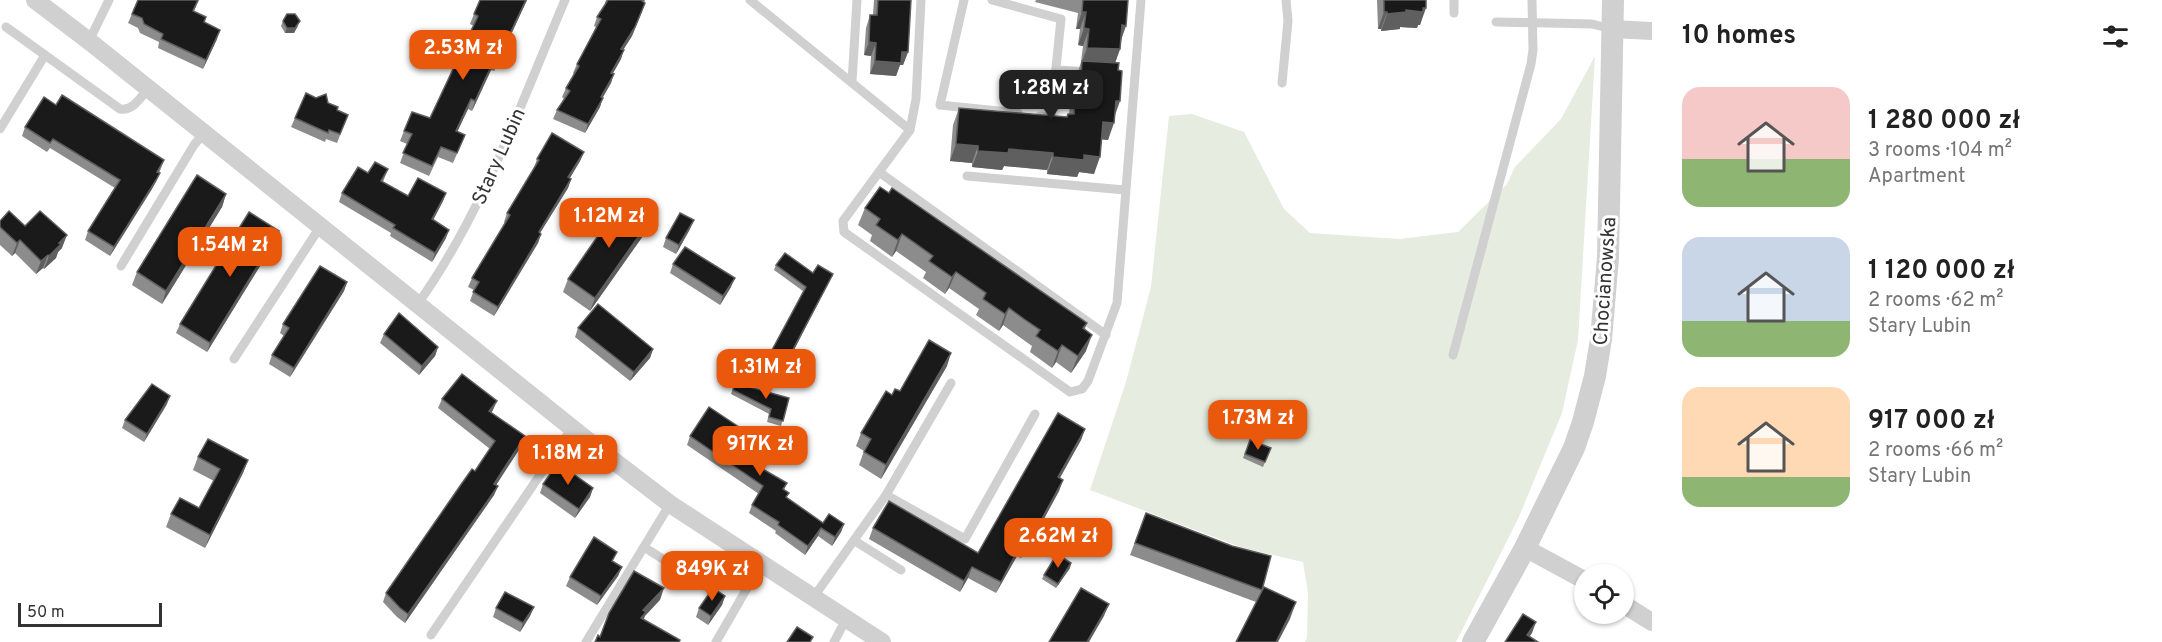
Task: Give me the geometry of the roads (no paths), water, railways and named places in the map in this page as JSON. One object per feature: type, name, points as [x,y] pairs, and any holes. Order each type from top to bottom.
[{"type":"street","points":[[35,0],[670,504],[882,642]]},
{"type":"street","name":"Chocianowska","points":[[1473,642],[1526,549],[1574,448],[1583,422],[1601,339],[1608,258],[1613,0]]},
{"type":"street","points":[[1612,28],[1652,31]]},
{"type":"street","points":[[1526,549],[1574,575]]},
{"type":"street","points":[[1634,611],[1652,622]]},
{"type":"lane","points":[[89,41],[109,0]]},
{"type":"lane","name":"Stary Lubin","points":[[417,305],[466,225],[565,0]]},
{"type":"lane","points":[[750,0],[910,130]]},
{"type":"lane","points":[[852,82],[856,0]]},
{"type":"lane","points":[[921,0],[916,99],[910,130],[843,221],[844,232],[1070,392],[1082,389],[1088,381],[1118,303],[1141,0]]},
{"type":"lane","points":[[964,0],[940,105],[1051,117],[1061,19],[992,0]]},
{"type":"lane","points":[[1282,83],[1288,21],[1286,0]]},
{"type":"lane","points":[[1454,0],[1454,13]]},
{"type":"lane","points":[[1453,355],[1531,64],[1532,0]]},
{"type":"lane","points":[[1496,22],[1592,24],[1612,28]]},
{"type":"lane","points":[[6,27],[120,109],[131,108],[148,88]]},
{"type":"lane","points":[[0,129],[45,55]]},
{"type":"lane","points":[[1057,70],[1101,72]]},
{"type":"lane","points":[[1124,74],[1135,74]]},
{"type":"lane","points":[[121,266],[194,145],[204,133]]},
{"type":"lane","points":[[879,172],[1106,334]]},
{"type":"lane","points":[[967,176],[1125,190]]},
{"type":"lane","points":[[234,359],[320,227]]},
{"type":"lane","points":[[813,598],[886,495],[951,383]]},
{"type":"lane","points":[[886,495],[965,539],[1035,414]]},
{"type":"lane","points":[[431,635],[572,428]]},
{"type":"lane","points":[[586,642],[670,504]]},
{"type":"lane","points":[[855,541],[901,570]]},
{"type":"lane","points":[[644,547],[680,570]]},
{"type":"lane","points":[[716,642],[760,564]]},
{"type":"lane","points":[[834,642],[846,619]]}]
